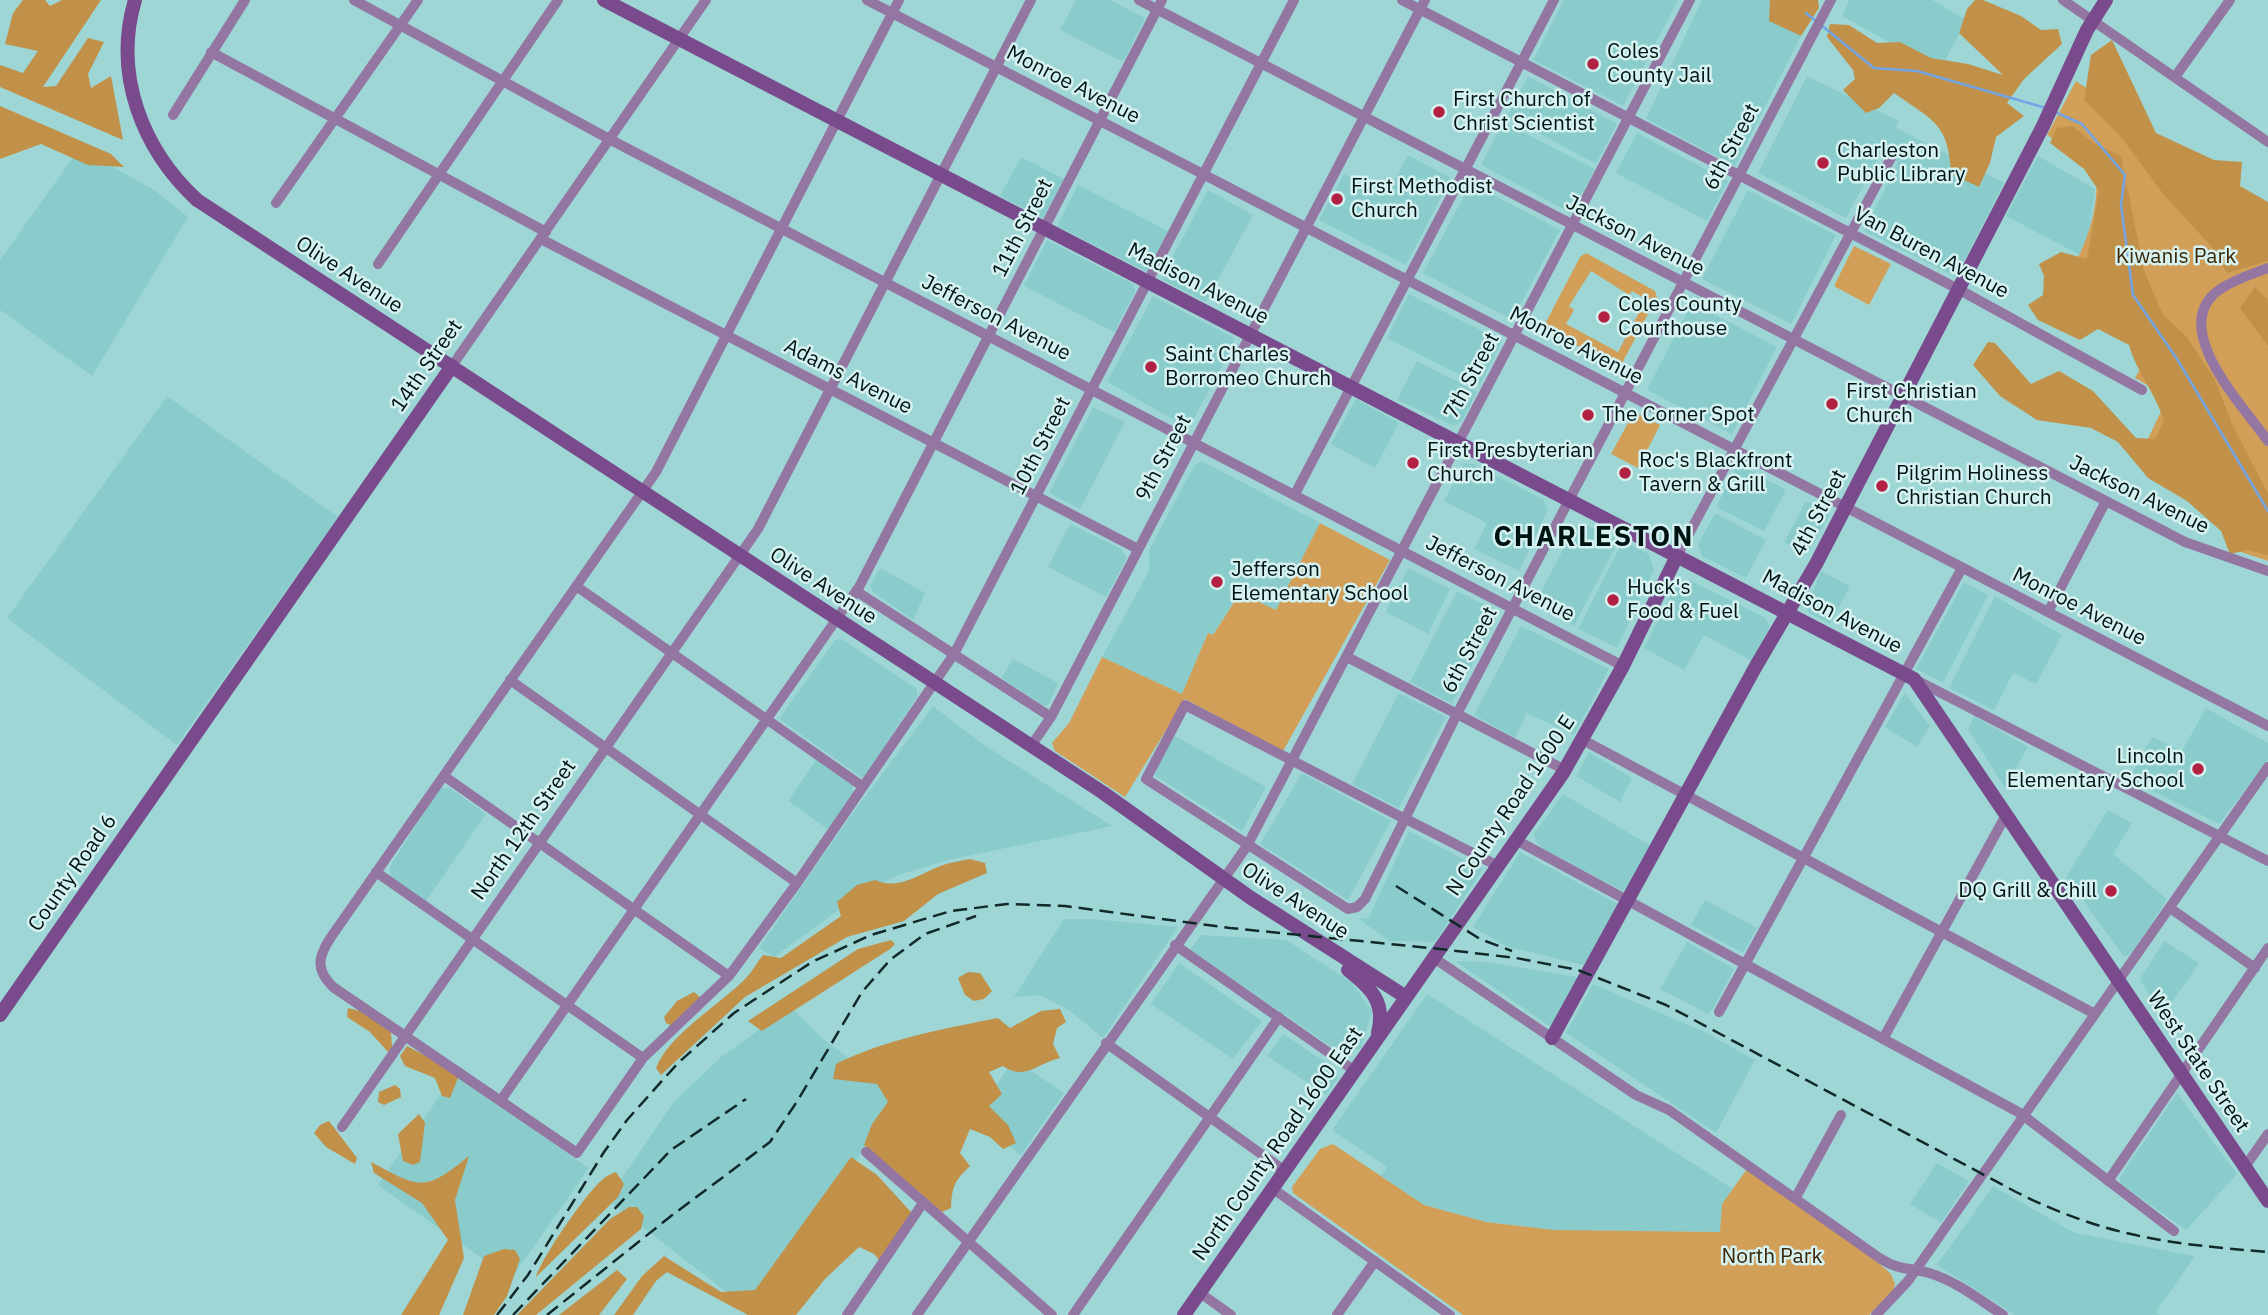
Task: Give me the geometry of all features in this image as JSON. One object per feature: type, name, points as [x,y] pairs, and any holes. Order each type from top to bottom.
[{"type":"street","name":"Olive Avenue","points":[[135,0],[128,49],[128,71],[138,113],[166,168],[181,185],[216,214],[1126,809],[1222,878],[1406,997]]},
{"type":"street","points":[[173,115],[245,0]]},
{"type":"street","name":"Jefferson Avenue","points":[[354,0],[611,139],[1623,666]]},
{"type":"street","points":[[276,203],[418,0]]},
{"type":"street","points":[[378,264],[558,0]]},
{"type":"street","name":"Madison Avenue","points":[[604,0],[2268,861]]},
{"type":"street","name":"14th Street","points":[[181,756],[706,0]]},
{"type":"street","name":"Monroe Avenue","points":[[867,0],[2268,726]]},
{"type":"street","points":[[501,1100],[333,987],[320,969],[319,959],[323,949],[376,872],[656,472],[899,0]]},
{"type":"street","name":"North 12th Street","points":[[342,1127],[758,529],[1031,0]]},
{"type":"street","name":"Jackson Avenue","points":[[1139,0],[1159,5],[1364,117],[2185,542],[2268,571]]},
{"type":"street","name":"10th Street","points":[[501,1100],[576,1153],[643,1058],[729,976],[797,883],[954,654],[1294,0]]},
{"type":"street","name":"Van Buren Avenue","points":[[1402,0],[1423,5],[1521,62],[1958,289],[2142,390]]},
{"type":"street","points":[[1295,494],[1554,0]]},
{"type":"street","name":"7th Street","points":[[917,1315],[970,1244],[1106,1043],[1247,846],[1690,0]]},
{"type":"street","name":"6th Street","points":[[1247,846],[1348,909],[1357,907],[1365,899],[1457,715],[1831,0]]},
{"type":"street","points":[[2063,0],[2268,142]]},
{"type":"street","name":"4th Street","points":[[1552,1038],[1845,508],[2043,126],[2093,19],[2106,0]]},
{"type":"street","points":[[2175,76],[2230,0]]},
{"type":"street","name":"11th Street","points":[[501,1100],[856,592],[1159,5]]},
{"type":"street","name":"9th Street","points":[[1031,747],[1051,717],[1423,5]]},
{"type":"street","name":"Adams Avenue","points":[[211,52],[726,336],[1138,549]]},
{"type":"street","points":[[1677,556],[1891,158]]},
{"type":"street","points":[[2268,268],[2220,289],[2206,304],[2200,324],[2207,353],[2268,441]]},
{"type":"street","points":[[2048,612],[2106,501]]},
{"type":"street","name":"N County Road 1600 E","points":[[1406,997],[1565,770],[1623,666],[1677,556]]},
{"type":"street","points":[[1719,1012],[1804,857],[1909,676],[1962,568]]},
{"type":"street","points":[[576,586],[862,786]]},
{"type":"street","points":[[856,592],[1051,717]]},
{"type":"street","points":[[1347,657],[1565,770]]},
{"type":"street","name":"West State Street","points":[[1909,676],[2268,1200]]},
{"type":"street","points":[[510,680],[797,883]]},
{"type":"street","points":[[1247,846],[1146,779],[1185,705],[1498,866]]},
{"type":"street","points":[[1583,740],[2095,1014]]},
{"type":"street","name":"County Road 6","points":[[0,1015],[181,756]]},
{"type":"street","points":[[1876,1315],[1914,1272],[2268,767]]},
{"type":"street","points":[[444,776],[729,976]]},
{"type":"street","points":[[1883,1039],[2006,815]]},
{"type":"street","points":[[1516,840],[2023,1116],[2174,1231]]},
{"type":"street","points":[[376,872],[643,1058]]},
{"type":"street","points":[[2170,908],[2255,968]]},
{"type":"street","points":[[1175,945],[1355,1071]]},
{"type":"street","points":[[1328,948],[1345,968],[1374,990],[1378,998],[1380,1023],[1376,1041]]},
{"type":"street","points":[[2108,1181],[2268,948]]},
{"type":"street","points":[[1434,958],[1636,1095],[1669,1110],[1881,1259],[1897,1268],[1926,1272],[1942,1278],[2003,1315]]},
{"type":"street","name":"North County Road 1600 East","points":[[1184,1315],[1406,997]]},
{"type":"street","points":[[1073,1315],[1279,1017]]},
{"type":"street","points":[[1106,1043],[1285,1171]]},
{"type":"street","points":[[1796,1197],[1841,1115]]},
{"type":"street","points":[[2244,1168],[2268,1133]]},
{"type":"street","points":[[866,1152],[1052,1315]]},
{"type":"street","points":[[1272,1188],[1450,1315]]},
{"type":"street","points":[[847,1315],[923,1203]]},
{"type":"street","points":[[1337,1315],[1375,1261]]},
{"type":"street","points":[[1200,1293],[1231,1315]]},
{"type":"shaded area","points":[[23,0],[45,0],[50,6],[62,0],[101,0],[43,87],[56,86],[88,38],[104,42],[88,74],[91,88],[111,76],[123,140],[0,87],[0,65],[23,73],[38,51],[5,44],[13,13]]},
{"type":"shaded area","points":[[1076,0],[1110,0],[1145,18],[1123,62],[1060,30]]},
{"type":"shaded area","points":[[1564,0],[1678,0],[1623,106],[1533,60]]},
{"type":"shaded area","points":[[1702,0],[1819,0],[1735,166],[1646,119]]},
{"type":"shaded area","points":[[1770,0],[1818,0],[1819,8],[1801,36],[1769,21]]},
{"type":"shaded area","points":[[1849,0],[1932,0],[1966,20],[1940,71],[1842,16]]},
{"type":"shaded area","points":[[1975,0],[1983,0],[2021,16],[2041,30],[2058,29],[2062,44],[2024,79],[2007,103],[2024,116],[1996,137],[1990,163],[1979,187],[1951,174],[1947,144],[1936,124],[1894,93],[1879,108],[1866,113],[1843,90],[1855,79],[1853,70],[1827,37],[1830,24],[1849,25],[1877,43],[1900,42],[1931,58],[1968,64],[2003,75],[1959,33],[1967,9]]},
{"type":"shaded area","points":[[2112,40],[2156,133],[2214,160],[2242,162],[2240,186],[2268,202],[2268,261],[2227,273],[2211,246],[2164,195],[2121,137],[2084,100],[2091,55]]},
{"type":"shaded area","points":[[1528,76],[1617,124],[1596,164],[1507,116]]},
{"type":"shaded area","points":[[1807,76],[1899,121],[1896,128],[2004,183],[1956,277],[1864,231],[1898,162],[1881,154],[1846,218],[1758,173]]},
{"type":"shaded area","points":[[0,106],[111,154],[124,167],[88,165],[41,144],[0,159]]},
{"type":"shaded area","points":[[1503,122],[1595,169],[1571,213],[1481,165]]},
{"type":"shaded area","points":[[2072,126],[2097,145],[2121,156],[2144,271],[2163,315],[2186,336],[2215,380],[2232,424],[2268,494],[2268,555],[2247,550],[2230,554],[2221,531],[2187,501],[2148,478],[2118,442],[2091,428],[2037,420],[2000,396],[1973,365],[1988,342],[1995,343],[2031,384],[2059,371],[2093,391],[2136,438],[2155,439],[2164,421],[2129,345],[2098,329],[2080,340],[2038,320],[2028,305],[2043,295],[2044,276],[2039,264],[2061,252],[2087,259],[2099,191],[2084,169],[2050,143],[2057,128]]},
{"type":"shaded area","points":[[1637,133],[1728,181],[1707,221],[1616,173]]},
{"type":"shaded area","points":[[79,149],[153,189],[188,217],[92,376],[0,310],[0,260]]},
{"type":"shaded area","points":[[1408,155],[1451,178],[1406,265],[1319,220],[1344,174],[1386,196]]},
{"type":"shaded area","points":[[2038,156],[2095,189],[2089,237],[2080,255],[2006,216]]},
{"type":"shaded area","points":[[1021,157],[1064,179],[1043,218],[1000,196]]},
{"type":"shaded area","points":[[1471,183],[1560,230],[1512,320],[1423,273]]},
{"type":"shaded area","points":[[1078,185],[1168,231],[1147,272],[1057,226]]},
{"type":"shaded area","points":[[1208,190],[1253,215],[1206,302],[1161,279]]},
{"type":"shaded area","points":[[1748,190],[1836,235],[1791,324],[1702,279]]},
{"type":"shaded area","points":[[1047,240],[1133,284],[1135,292],[1114,332],[1024,286]]},
{"type":"shaded area","points":[[2255,287],[2268,300],[2268,346],[2240,308]]},
{"type":"shaded area","points":[[1409,294],[1502,341],[1480,385],[1387,338]]},
{"type":"shaded area","points":[[1153,296],[1233,337],[1234,344],[1192,422],[1185,426],[1107,382]]},
{"type":"shaded area","points":[[1692,303],[1777,347],[1732,434],[1647,390]]},
{"type":"shaded area","points":[[1417,361],[1477,392],[1462,421],[1454,426],[1397,400]]},
{"type":"shaded area","points":[[167,396],[338,517],[177,745],[7,618]]},
{"type":"shaded area","points":[[1356,399],[1399,423],[1375,468],[1331,444]]},
{"type":"shaded area","points":[[1093,407],[1125,422],[1080,509],[1049,493]]},
{"type":"shaded area","name":"Jefferson Elementary School","points":[[1202,461],[1320,523],[1276,611],[1239,593],[1213,635],[1208,633],[1182,694],[1102,657],[1149,571],[1149,550],[1194,466]]},
{"type":"shaded area","points":[[1464,463],[1473,464],[1543,499],[1548,510],[1519,571],[1474,549],[1487,523],[1444,501]]},
{"type":"shaded area","points":[[1738,464],[1786,490],[1764,531],[1716,507]]},
{"type":"shaded area","points":[[1806,501],[1830,514],[1807,554],[1784,542]]},
{"type":"shaded area","points":[[1715,513],[1766,540],[1746,578],[1702,556],[1698,545]]},
{"type":"shaded area","points":[[1581,523],[1619,540],[1574,626],[1535,603],[1575,527]]},
{"type":"shaded area","points":[[1070,524],[1121,549],[1127,558],[1106,597],[1048,567]]},
{"type":"shaded area","points":[[1623,541],[1649,554],[1654,570],[1617,648],[1578,629]]},
{"type":"shaded area","points":[[880,568],[925,593],[913,620],[873,592],[870,586]]},
{"type":"shaded area","points":[[1408,568],[1450,589],[1428,634],[1386,612]]},
{"type":"shaded area","points":[[1821,571],[1850,586],[1830,624],[1809,613],[1806,608]]},
{"type":"shaded area","points":[[1689,580],[1764,617],[1770,625],[1752,661],[1704,635],[1684,670],[1644,648],[1674,589]]},
{"type":"shaded area","points":[[1964,582],[1988,595],[1943,683],[1916,669]]},
{"type":"shaded area","points":[[1457,591],[1499,612],[1452,704],[1410,682]]},
{"type":"shaded area","points":[[1995,596],[2062,635],[2036,684],[2013,673],[1994,710],[1949,688]]},
{"type":"shaded area","points":[[1521,626],[1609,669],[1574,735],[1527,713],[1515,738],[1474,715]]},
{"type":"shaded area","points":[[842,639],[917,689],[917,697],[865,776],[861,777],[779,719],[835,640]]},
{"type":"shaded area","points":[[1013,659],[1058,683],[1049,704],[1045,706],[1001,678]]},
{"type":"shaded area","points":[[1399,693],[1446,717],[1399,808],[1352,784]]},
{"type":"shaded area","points":[[1905,693],[1930,726],[1917,747],[1885,727]]},
{"type":"shaded area","points":[[933,706],[984,745],[1112,826],[948,860],[896,876],[855,898],[774,957],[759,948],[849,818]]},
{"type":"shaded area","name":"Lincoln Elementary School","points":[[2206,708],[2268,743],[2268,760],[2219,824],[2129,779],[2152,737],[2182,751]]},
{"type":"shaded area","points":[[1974,716],[2028,747],[2005,788],[1968,729]]},
{"type":"shaded area","points":[[1173,735],[1266,787],[1242,831],[1153,774]]},
{"type":"shaded area","points":[[1589,752],[1632,778],[1620,802],[1576,776]]},
{"type":"shaded area","points":[[816,760],[853,785],[853,793],[828,829],[788,801]]},
{"type":"shaded area","points":[[1302,773],[1391,821],[1348,900],[1260,844]]},
{"type":"shaded area","points":[[440,788],[450,788],[486,814],[426,901],[390,876],[390,866]]},
{"type":"shaded area","points":[[1563,794],[1651,846],[1625,892],[1541,848],[1536,841],[1534,834]]},
{"type":"shaded area","points":[[2108,810],[2132,823],[2113,854],[2167,899],[2134,951],[2124,957],[2066,877]]},
{"type":"shaded area","points":[[1409,831],[1483,869],[1435,942],[1389,941],[1359,919],[1369,917]]},
{"type":"shaded area","points":[[1520,852],[1618,904],[1587,966],[1505,946],[1473,927]]},
{"type":"shaded area","points":[[970,859],[985,863],[987,873],[938,894],[904,921],[847,937],[745,997],[661,1075],[656,1068],[672,1043],[746,978],[763,955],[781,958],[841,916],[837,902],[857,885],[875,880],[893,883],[910,880],[943,865]]},
{"type":"shaded area","points":[[1705,900],[1757,928],[1743,953],[1691,925]]},
{"type":"shaded area","points":[[1064,919],[1178,927],[1103,1038],[1070,1011],[1040,995],[1014,997]]},
{"type":"shaded area","points":[[1201,935],[1286,940],[1351,982],[1372,1011],[1361,1048],[1352,1052],[1335,1049],[1190,950]]},
{"type":"shaded area","points":[[891,940],[895,944],[890,949],[762,1031],[748,1021],[858,949]]},
{"type":"shaded area","points":[[2164,941],[2199,963],[2162,1017],[2140,979]]},
{"type":"shaded area","points":[[1687,942],[1734,969],[1708,1014],[1660,989]]},
{"type":"shaded area","points":[[1455,961],[1486,962],[1578,977],[1551,1027]]},
{"type":"shaded area","points":[[1179,963],[1262,1021],[1233,1059],[1151,1004]]},
{"type":"shaded area","points":[[968,972],[980,973],[992,991],[984,999],[974,1001],[965,995],[958,978]]},
{"type":"shaded area","points":[[1593,984],[1705,1032],[1755,1060],[1716,1133],[1566,1033]]},
{"type":"shaded area","points":[[694,992],[701,998],[672,1026],[666,1023],[664,1017],[677,1001]]},
{"type":"shaded area","points":[[1427,994],[1733,1189],[1722,1204],[1720,1232],[1554,1230],[1486,1222],[1424,1205],[1381,1176],[1387,1167],[1332,1130]]},
{"type":"shaded area","points":[[791,1007],[823,1039],[903,1098],[746,1307],[607,1200],[673,1103],[721,1057]]},
{"type":"shaded area","points":[[348,1008],[360,1011],[391,1032],[392,1047],[388,1052],[370,1032],[347,1017]]},
{"type":"shaded area","points":[[1060,1009],[1066,1022],[1057,1028],[1053,1044],[1060,1058],[1024,1072],[1003,1066],[989,1072],[1002,1094],[989,1106],[1008,1125],[1016,1143],[1003,1149],[990,1137],[970,1129],[960,1153],[970,1166],[955,1185],[951,1208],[942,1212],[864,1145],[872,1124],[888,1102],[877,1084],[833,1079],[836,1064],[855,1055],[915,1036],[998,1018],[1010,1028],[1041,1011]]},
{"type":"shaded area","points":[[1283,1034],[1336,1069],[1338,1078],[1326,1095],[1267,1056]]},
{"type":"shaded area","points":[[407,1046],[452,1070],[458,1078],[450,1098],[442,1096],[435,1078],[405,1066],[400,1056]]},
{"type":"shaded area","points":[[1014,1059],[1064,1093],[1021,1155],[973,1119]]},
{"type":"shaded area","points":[[454,1075],[589,1168],[511,1279],[378,1185]]},
{"type":"shaded area","points":[[395,1085],[400,1089],[401,1097],[384,1105],[378,1102],[379,1092]]},
{"type":"shaded area","points":[[2177,1093],[2237,1174],[2186,1230],[2120,1183],[2120,1177]]},
{"type":"shaded area","points":[[419,1114],[425,1123],[420,1162],[413,1165],[403,1161],[398,1134]]},
{"type":"shaded area","points":[[329,1121],[357,1158],[355,1164],[326,1147],[314,1133],[320,1125]]},
{"type":"shaded area","points":[[469,1156],[455,1200],[464,1258],[439,1315],[401,1315],[448,1240],[422,1203],[374,1173],[371,1162],[401,1177],[422,1183],[442,1176]]},
{"type":"shaded area","points":[[851,1157],[877,1175],[911,1212],[882,1263],[874,1254],[859,1247],[825,1279],[796,1315],[748,1315],[667,1272],[656,1281],[633,1315],[614,1315],[642,1276],[664,1256],[721,1292],[755,1290]]},
{"type":"shaded area","points":[[1937,1163],[1969,1181],[1941,1223],[1910,1204]]},
{"type":"shaded area","points":[[616,1172],[624,1184],[618,1197],[536,1277],[575,1212],[595,1187]]},
{"type":"shaded area","points":[[1993,1186],[2075,1233],[2195,1256],[2156,1312],[2160,1315],[2015,1315],[1937,1265]]},
{"type":"shaded area","points":[[629,1207],[637,1207],[644,1216],[641,1229],[536,1315],[517,1315],[610,1219]]},
{"type":"shaded area","points":[[504,1249],[515,1250],[520,1259],[507,1296],[494,1315],[463,1315],[484,1256]]},
{"type":"shaded area","points":[[617,1270],[627,1279],[599,1315],[559,1315]]},
{"type":"green space","name":"Kiwanis Park","points":[[2076,81],[2268,212],[2268,561],[2226,547],[2241,523],[2144,447],[2168,397],[2135,378],[2152,347],[2061,291],[2089,231],[2096,199],[2095,165],[2047,135]]},
{"type":"green space","points":[[1854,246],[1891,264],[1869,305],[1834,286]]},
{"type":"green space","points":[[1586,253],[1655,291],[1657,297],[1620,367],[1546,330],[1544,326],[1580,257]],"holes":[[[1591,271],[1629,295],[1632,291],[1646,299],[1618,352],[1566,324],[1574,310],[1569,306]]]},
{"type":"green space","points":[[1634,412],[1660,425],[1638,468],[1611,454]]},
{"type":"green space","points":[[1320,523],[1390,560],[1283,751],[1185,699],[1125,797],[1055,751],[1052,743],[1069,723],[1102,657],[1182,694],[1208,633],[1213,635],[1240,593],[1276,610]]},
{"type":"green space","name":"North Park","points":[[1333,1144],[1424,1205],[1486,1222],[1554,1230],[1720,1232],[1722,1204],[1747,1169],[1873,1258],[1891,1274],[1895,1284],[1893,1291],[1869,1315],[1463,1315],[1293,1193],[1292,1187],[1320,1149]]},
{"type":"waterway","points":[[1806,13],[1816,21]]},
{"type":"waterway","points":[[1821,25],[1874,68],[1917,71],[2046,108]]},
{"type":"waterway","points":[[2055,112],[2082,124],[2125,175],[2121,205],[2133,295],[2177,359],[2268,511]]},
{"type":"railway","points":[[1396,886],[1480,939],[1512,951]]},
{"type":"railway","points":[[497,1315],[528,1275],[604,1152],[627,1120],[678,1063],[734,1013],[812,962],[871,935],[951,911],[1007,904],[1065,906],[1230,928],[1440,949],[1516,958],[1578,970],[1666,1005],[2016,1192],[2049,1207],[2109,1229],[2139,1236],[2200,1246],[2268,1252]]},
{"type":"railway","points":[[547,1315],[671,1216],[770,1142],[862,992],[890,960],[925,934],[976,916]]},
{"type":"railway","points":[[513,1315],[671,1150],[746,1099]]},
{"type":"place","name":"Coles County Jail","points":[[1593,64]]},
{"type":"place","name":"First Church of Christ Scientist","points":[[1439,112]]},
{"type":"place","name":"Charleston Public Library","points":[[1823,163]]},
{"type":"place","name":"First Methodist Church","points":[[1337,199]]},
{"type":"place","name":"Coles County Courthouse","points":[[1604,317]]},
{"type":"place","name":"Saint Charles Borromeo Church","points":[[1151,367]]},
{"type":"place","name":"First Christian Church","points":[[1832,404]]},
{"type":"place","name":"The Corner Spot","points":[[1588,415]]},
{"type":"place","name":"First Presbyterian Church","points":[[1413,463]]},
{"type":"place","name":"Roc's Blackfront Tavern & Grill","points":[[1625,473]]},
{"type":"place","name":"Pilgrim Holiness Christian Church","points":[[1882,486]]},
{"type":"place","name":"Jefferson Elementary School","points":[[1217,582]]},
{"type":"place","name":"Huck's Food & Fuel","points":[[1613,600]]},
{"type":"place","name":"Lincoln Elementary School","points":[[2198,769]]},
{"type":"place","name":"DQ Grill & Chill","points":[[2111,891]]},
{"type":"district","name":"CHARLESTON","points":[[1594,538]]}]
